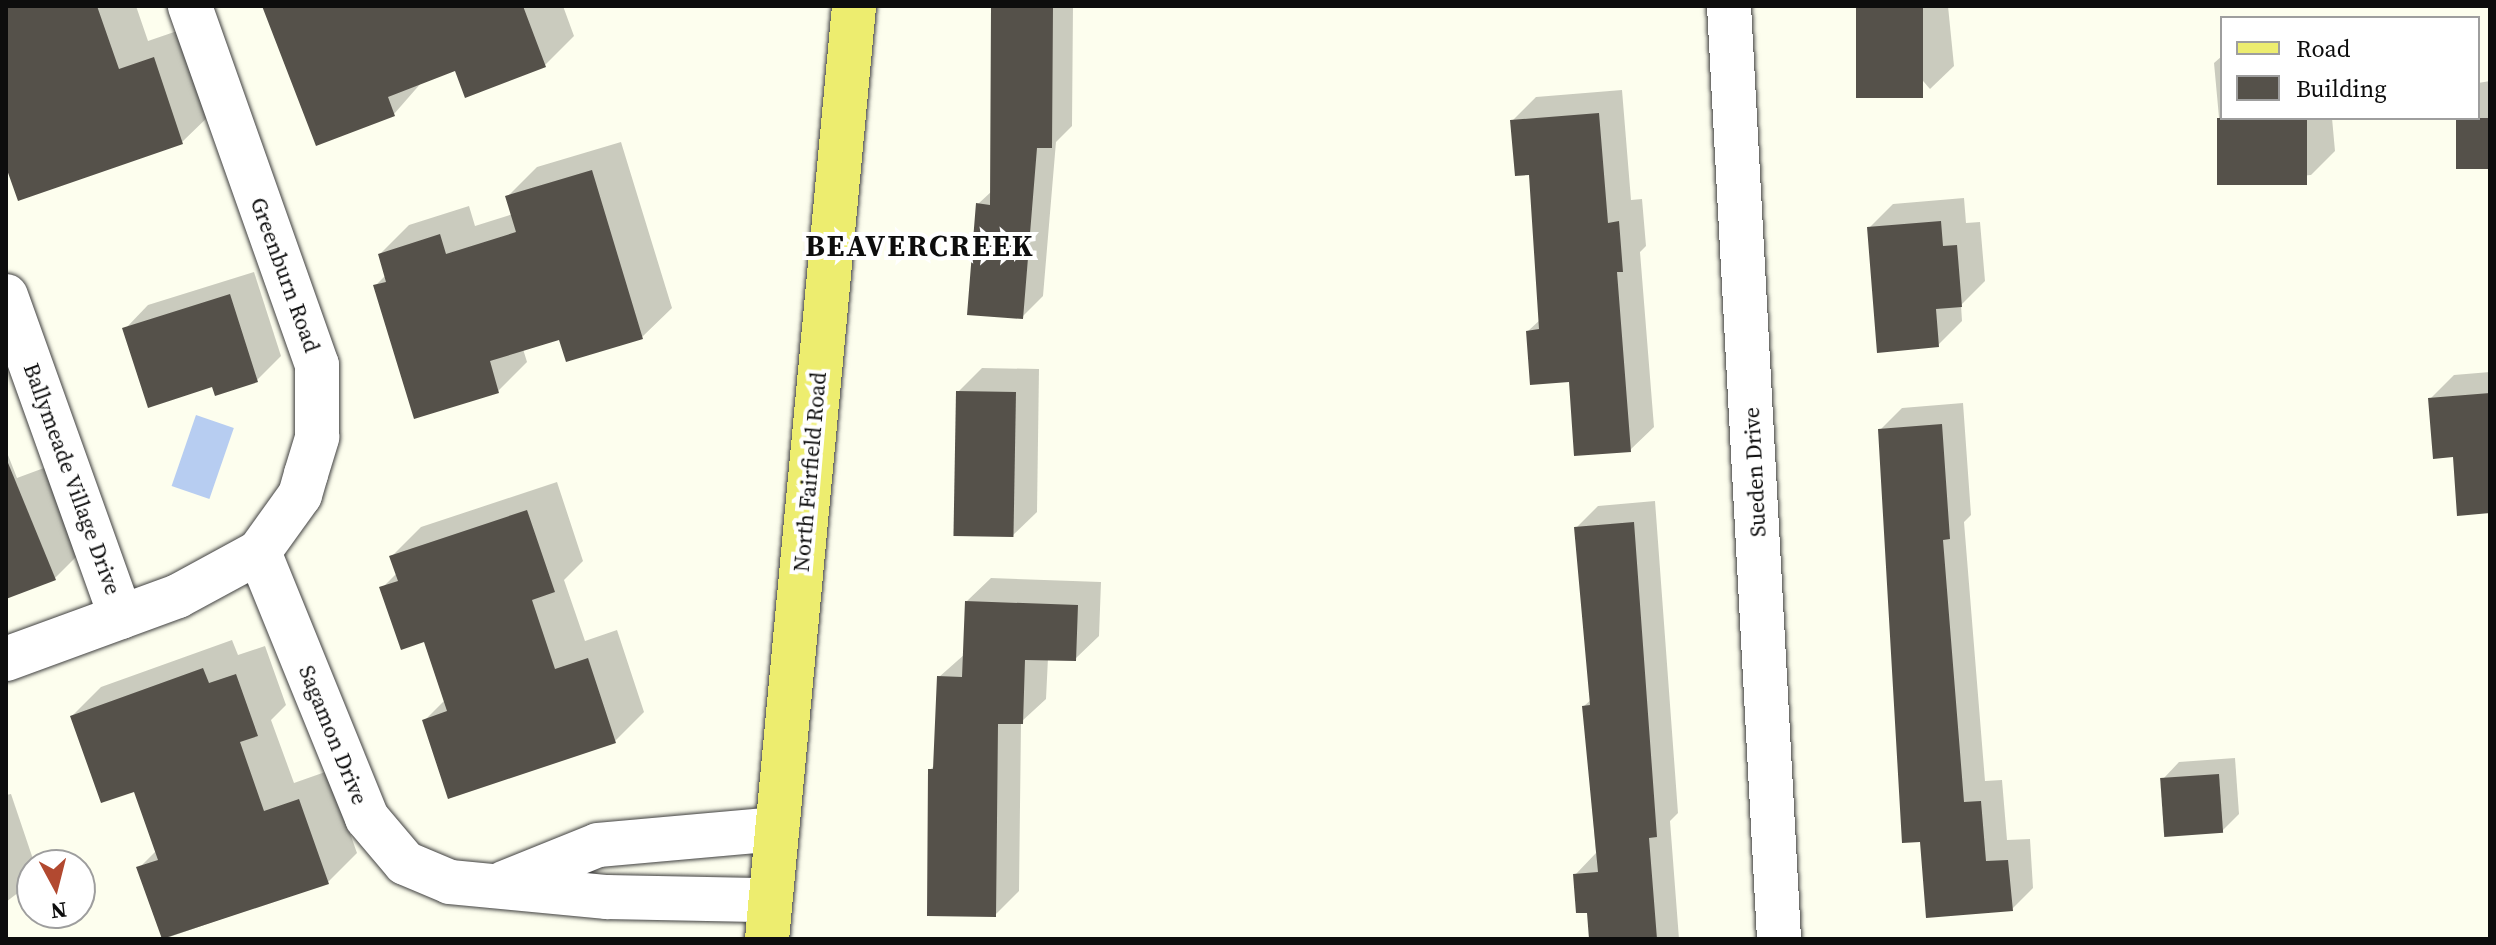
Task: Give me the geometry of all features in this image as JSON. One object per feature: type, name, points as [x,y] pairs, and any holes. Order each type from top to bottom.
[{"type":"main road","name":"North Fairfield Road","points":[[769,919],[854,6]]},
{"type":"street","name":"Greenburn Road","points":[[6,659],[178,596],[259,552],[300,495],[317,437],[317,365],[190,6]]},
{"type":"street","name":"Sueden Drive","points":[[1729,6],[1779,939]]},
{"type":"street","name":"Ballymeade Village Drive","points":[[6,296],[121,617]]},
{"type":"street","name":"Sagamon Drive","points":[[259,552],[367,818],[405,863],[450,882],[498,885],[598,845],[777,829]]},
{"type":"street","points":[[498,885],[769,919]]},
{"type":"water","points":[[196,415],[234,428],[209,499],[172,486]]},
{"type":"building","points":[[6,6],[97,6],[119,69],[154,57],[183,144],[18,201],[6,167]]},
{"type":"building","points":[[262,6],[523,6],[546,67],[465,98],[455,71],[388,97],[395,116],[316,146]]},
{"type":"building","points":[[991,6],[1053,6],[1052,148],[1037,148],[1023,319],[967,315],[976,203],[990,205]]},
{"type":"building","points":[[1856,6],[1923,6],[1923,98],[1856,98]]},
{"type":"building","points":[[1599,113],[1608,223],[1619,221],[1623,272],[1617,272],[1631,452],[1574,456],[1569,382],[1530,385],[1526,331],[1539,329],[1529,175],[1515,176],[1510,120]]},
{"type":"building","points":[[2217,118],[2307,120],[2307,185],[2217,185]]},
{"type":"building","points":[[2490,118],[2490,169],[2456,169],[2456,120]]},
{"type":"building","points":[[592,170],[643,339],[566,362],[559,340],[490,361],[499,393],[414,419],[373,285],[386,282],[378,254],[440,234],[446,254],[516,232],[505,196]]},
{"type":"building","points":[[1941,221],[1943,246],[1957,245],[1962,307],[1936,309],[1939,347],[1877,353],[1867,227]]},
{"type":"building","points":[[230,294],[258,382],[215,396],[212,387],[148,408],[122,328]]},
{"type":"building","points":[[956,391],[1016,392],[1013,537],[953,536]]},
{"type":"building","points":[[2490,393],[2490,513],[2457,516],[2453,457],[2433,459],[2428,398]]},
{"type":"building","points":[[1942,424],[1950,539],[1943,540],[1964,802],[1981,801],[1986,861],[2008,860],[2013,911],[1926,918],[1920,842],[1902,843],[1878,429]]},
{"type":"building","points":[[6,458],[56,580],[6,599]]},
{"type":"building","points":[[527,510],[555,592],[532,600],[555,669],[588,658],[616,743],[448,799],[422,720],[447,711],[424,642],[401,650],[379,587],[398,581],[389,556]]},
{"type":"building","points":[[1634,522],[1657,837],[1649,838],[1657,939],[1589,939],[1587,913],[1576,913],[1573,874],[1598,872],[1582,706],[1590,705],[1574,527]]},
{"type":"building","points":[[965,601],[1078,605],[1076,661],[1025,660],[1023,724],[998,724],[996,917],[927,916],[928,769],[933,769],[937,676],[962,677]]},
{"type":"building","points":[[203,668],[209,683],[236,674],[258,736],[240,742],[264,811],[299,799],[329,884],[162,939],[136,867],[158,860],[134,792],[101,803],[70,716]]},
{"type":"building","points":[[2219,774],[2223,833],[2164,837],[2160,778]]},
{"type":"district","name":"BEAVERCREEK","points":[[920,246]]}]
